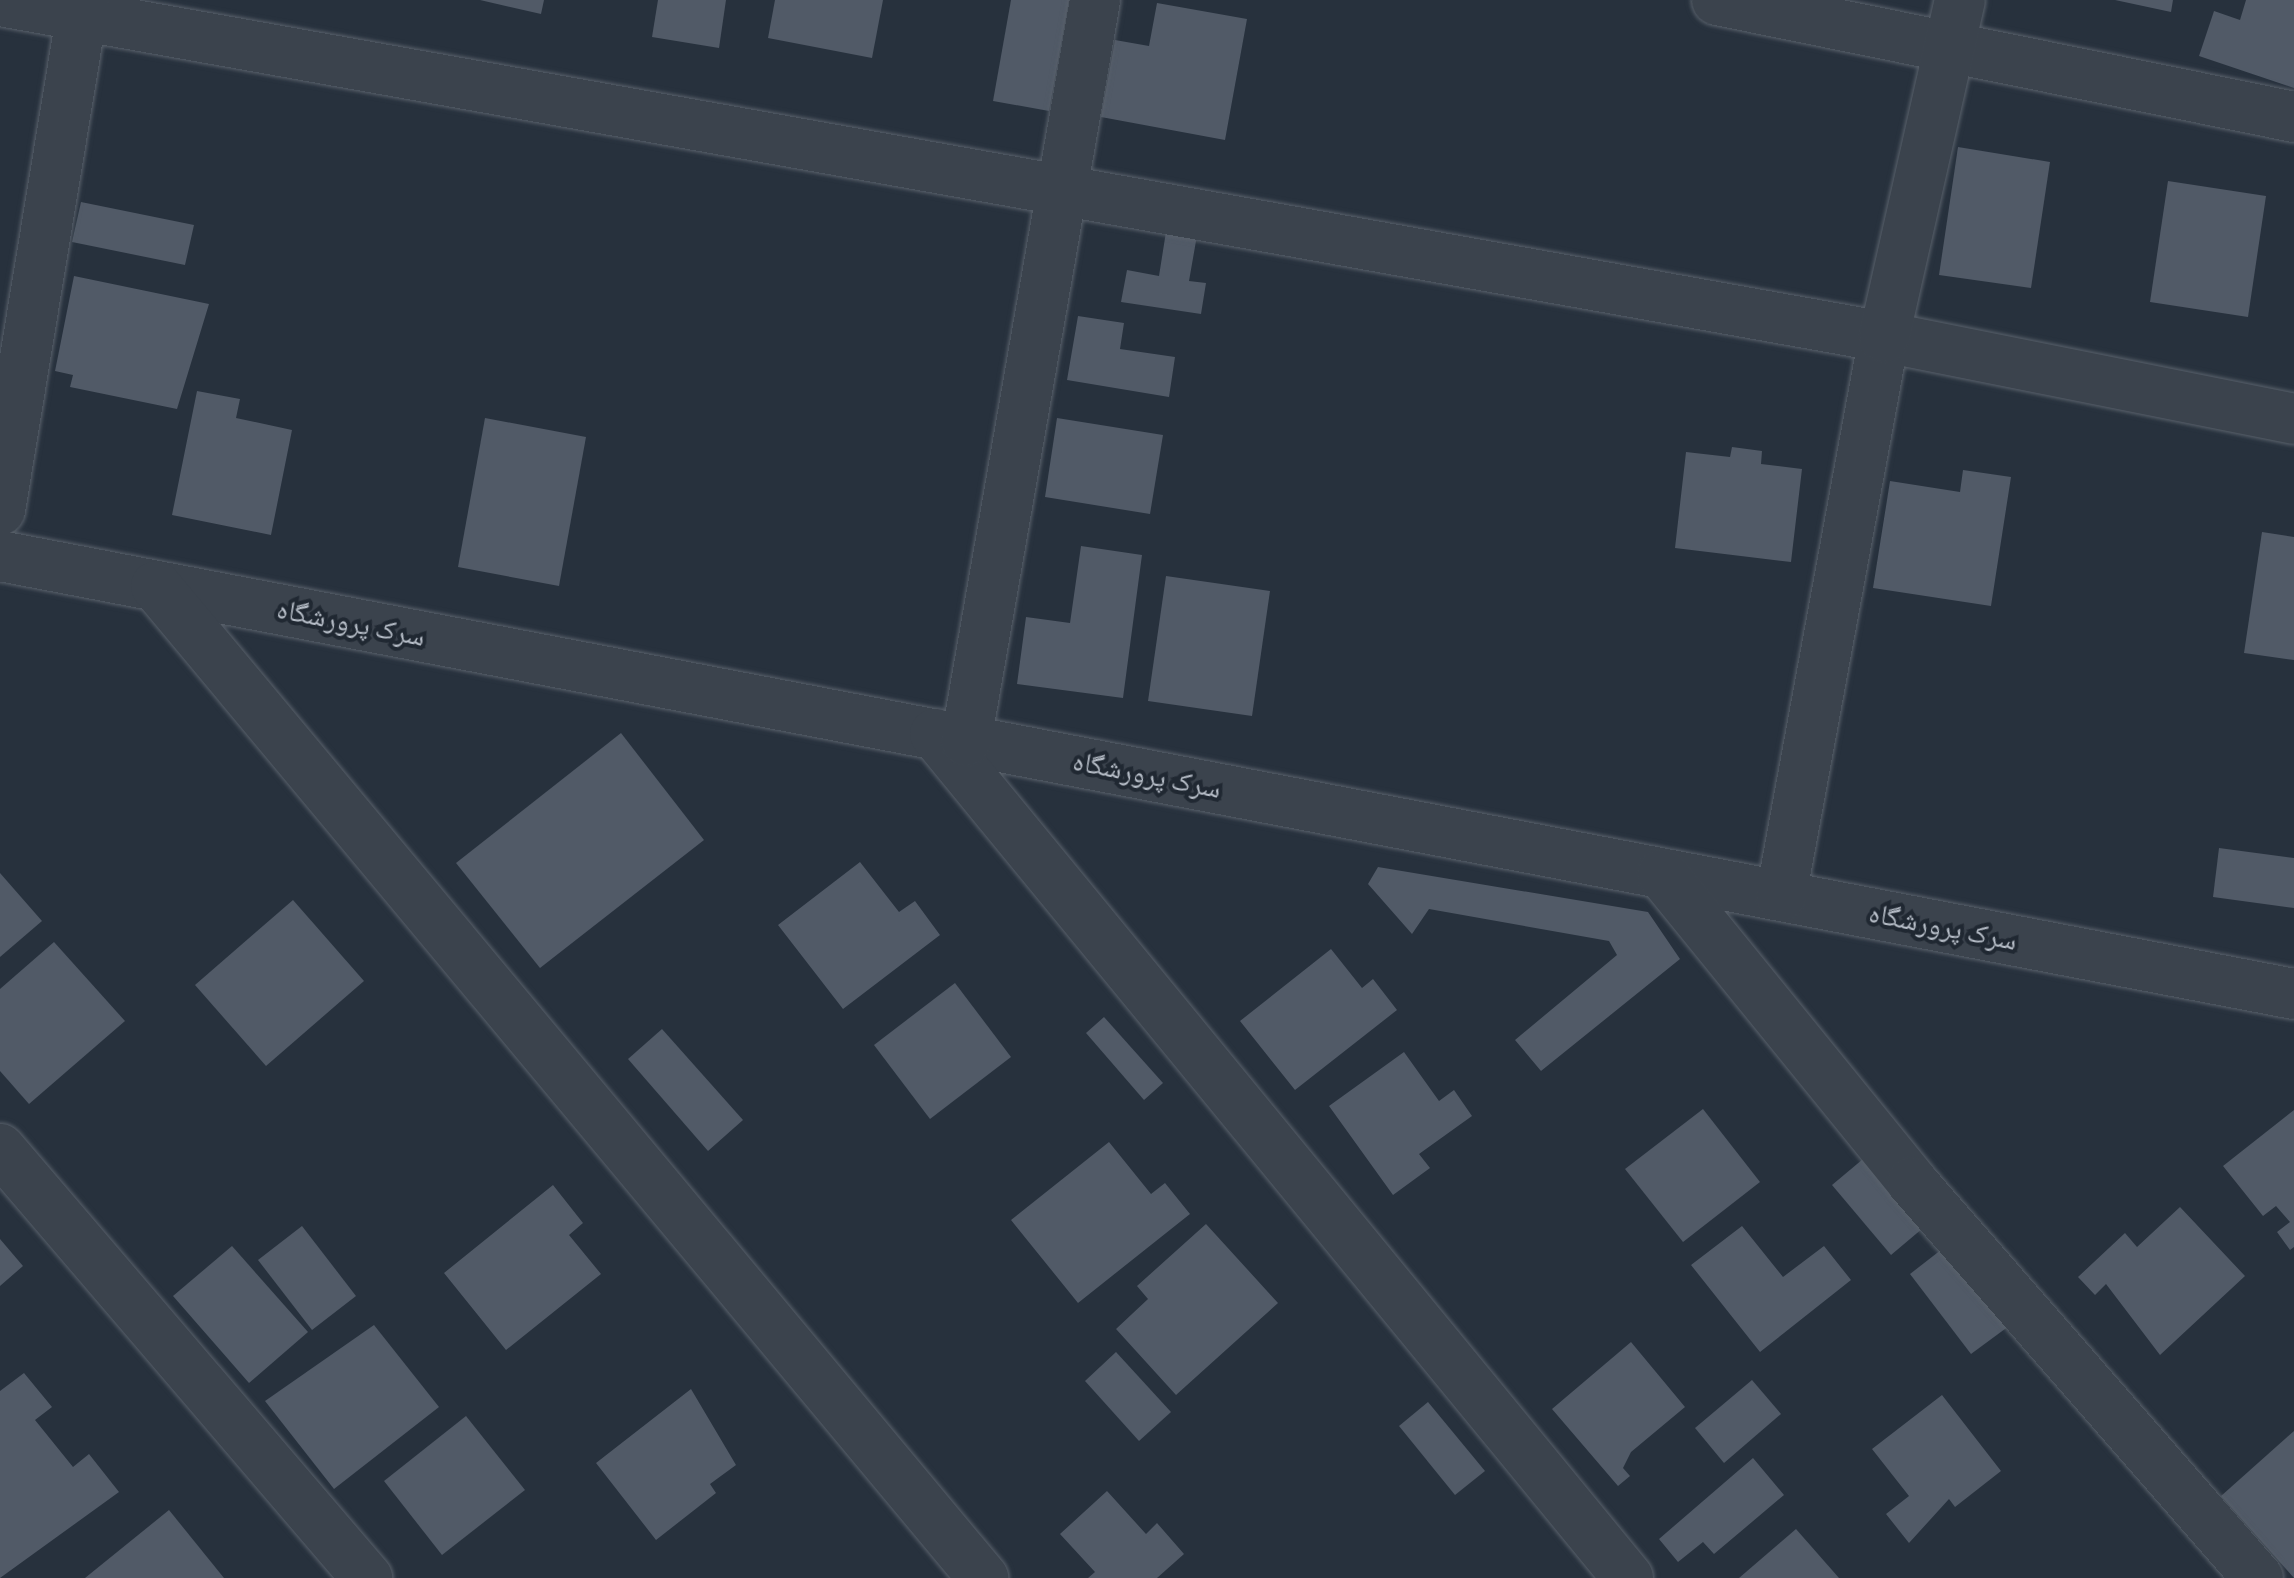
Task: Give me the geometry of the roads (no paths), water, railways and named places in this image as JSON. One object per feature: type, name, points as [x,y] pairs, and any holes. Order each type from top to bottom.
[{"type":"street","points":[[1095,0],[950,738],[1628,1578]]},
{"type":"street","points":[[1717,0],[1948,52],[2294,117]]},
{"type":"street","points":[[1782,896],[1884,337],[1960,0]]},
{"type":"street","points":[[0,1],[83,8],[1057,193],[1884,337],[2294,419]]},
{"type":"street","points":[[0,510],[83,8]]},
{"type":"street","name":"سرک پرورشگاه","points":[[0,556],[2294,994]]},
{"type":"street","points":[[156,586],[983,1578]]},
{"type":"street","points":[[1662,874],[1912,1182],[2258,1578]]},
{"type":"street","points":[[0,1149],[366,1578]]}]
